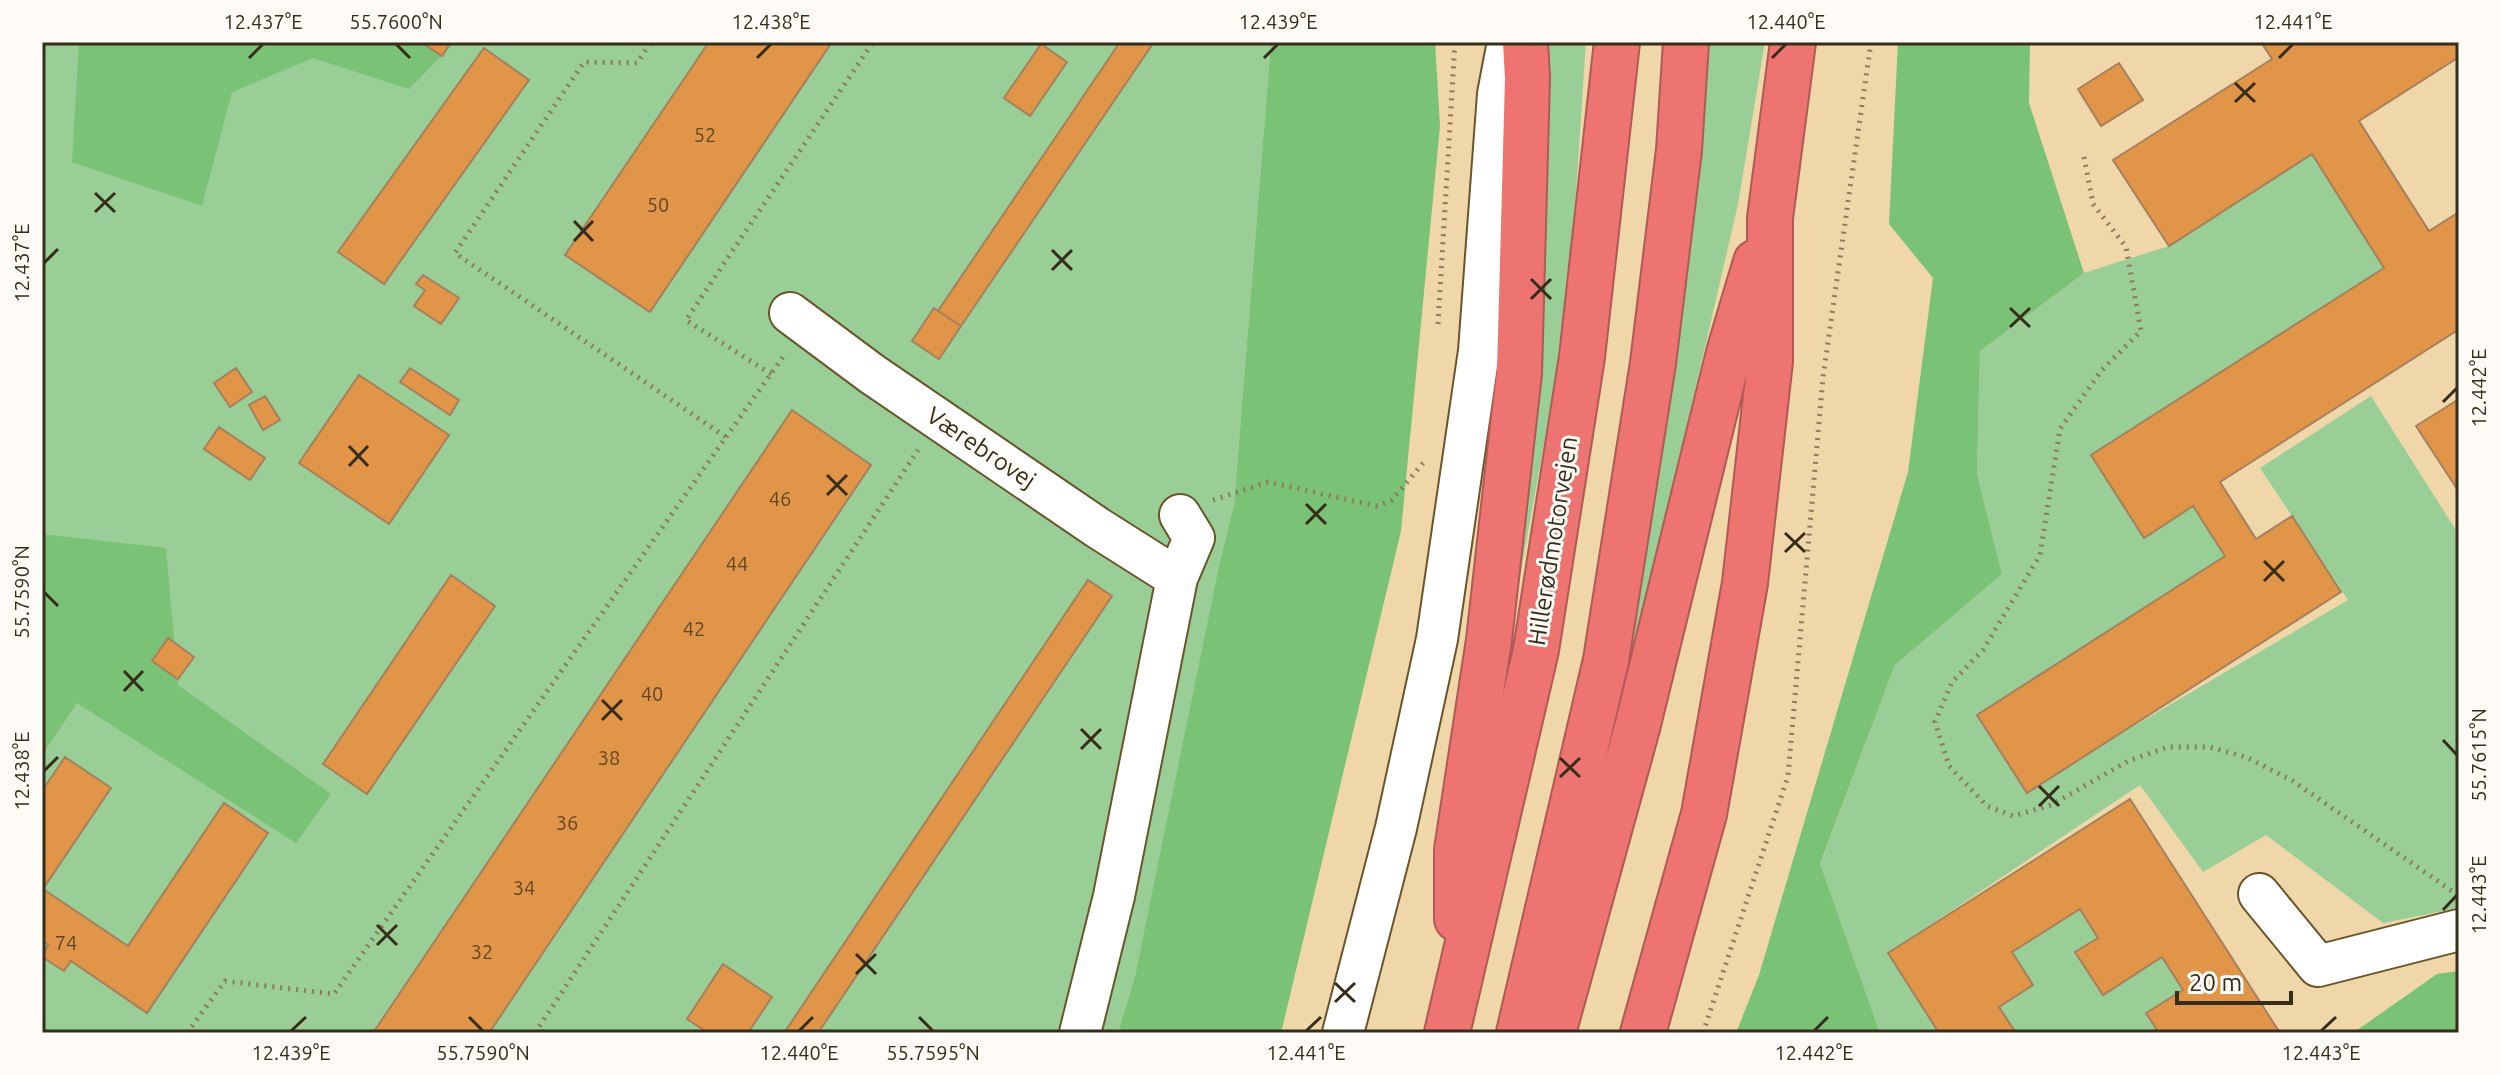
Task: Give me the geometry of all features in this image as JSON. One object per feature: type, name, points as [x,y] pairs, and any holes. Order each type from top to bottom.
[{"type":"highway","points":[[1452,1018],[1457,850],[1489,640],[1519,373],[1527,78],[1525,42]]},
{"type":"highway","name":"Hillerødmotorvejen","points":[[1452,1018],[1536,650],[1582,357],[1617,42]]},
{"type":"highway","points":[[1519,1033],[1606,660],[1653,363],[1679,150],[1686,42]]},
{"type":"highway","points":[[1643,1033],[1704,814],[1745,583],[1770,361],[1770,218],[1793,42]]},
{"type":"highway","points":[[1553,1033],[1637,728],[1730,349],[1770,218]]},
{"type":"street","points":[[1343,1033],[1396,828],[1437,639],[1479,351],[1498,94],[1508,42]]},
{"type":"street","name":"Værebrovej","points":[[798,318],[872,374],[1177,578]]},
{"type":"street","points":[[1080,1033],[1114,896],[1177,578],[1194,538],[1180,515]]},
{"type":"street","points":[[2259,894],[2318,966],[2459,930]]},
{"type":"path","points":[[651,42],[637,63],[584,62],[455,253],[726,437]]},
{"type":"path","points":[[771,374],[686,320],[873,42]]},
{"type":"path","points":[[1438,327],[1456,42]]},
{"type":"path","points":[[1703,1033],[1788,776],[1823,377],[1871,42]]},
{"type":"path","points":[[2084,157],[2093,204],[2126,247],[2141,331],[2101,371],[2060,429],[2040,555],[1983,650],[1952,682],[1935,722],[1949,766],[1987,806],[2013,816],[2051,805],[2128,761],[2168,747],[2210,747],[2248,758],[2293,781],[2459,897]]},
{"type":"path","points":[[187,1033],[225,981],[334,994],[771,374],[798,318]]},
{"type":"path","points":[[535,1033],[938,419]]},
{"type":"path","points":[[1268,482],[1377,506],[1392,500],[1429,455],[1426,470]]},
{"type":"green space","points":[[42,42],[1271,42],[1234,505],[1135,976],[1118,1033],[42,1033]]},
{"type":"green space","points":[[79,42],[455,42],[409,89],[313,58],[232,92],[202,206],[72,162]]},
{"type":"green space","points":[[1271,42],[1435,42],[1440,126],[1401,531],[1281,1033],[1118,1033],[1135,976],[1234,505]]},
{"type":"green space","points":[[1539,42],[1586,42],[1568,311],[1506,654]]},
{"type":"green space","points":[[1706,42],[1765,42],[1738,204],[1620,715],[1694,193]]},
{"type":"green space","points":[[1898,42],[2030,42],[2029,103],[2084,273],[1980,351],[1977,474],[2002,574],[1895,665],[1820,864],[1880,1033],[1736,1033],[1759,975],[1908,472],[1933,278],[1889,224]]},
{"type":"green space","points":[[2312,154],[2384,268],[2091,455],[2144,537],[2193,506],[2225,556],[1977,715],[2027,793],[2125,731],[2348,600],[2260,468],[2371,396],[2459,535],[2459,908],[2383,923],[2266,835],[2203,872],[2140,785],[1888,953],[1939,1033],[1880,1033],[1820,865],[1895,665],[2002,574],[1977,474],[1980,351],[2084,273],[2169,246]]},
{"type":"green space","points":[[42,534],[166,548],[178,685],[331,794],[296,843],[77,703],[42,755]]},
{"type":"green space","points":[[2080,909],[2098,938],[2075,953],[2102,995],[2162,957],[2183,990],[2146,1012],[2159,1033],[2016,1033],[1999,1007],[2012,952]]},
{"type":"green space","points":[[2459,971],[2459,1033],[2353,1033],[2437,974]]},
{"type":"building","points":[[421,42],[451,42],[442,56]]},
{"type":"building","points":[[709,42],[832,42],[650,312],[565,255]]},
{"type":"building","points":[[1120,42],[1154,42],[961,326],[938,311]]},
{"type":"building","points":[[2261,42],[2459,42],[2459,57],[2359,121],[2429,231],[2459,212],[2459,332],[2220,482],[2256,539],[2292,516],[2341,592],[2027,793],[1977,715],[2225,556],[2193,506],[2144,538],[2091,455],[2384,268],[2312,154],[2169,246],[2113,160],[2272,59]]},
{"type":"building","points":[[1041,44],[1067,62],[1030,116],[1004,98]]},
{"type":"building","points":[[484,48],[529,80],[384,284],[338,252]]},
{"type":"building","points":[[2119,63],[2143,100],[2101,126],[2078,89]]},
{"type":"building","points":[[423,275],[459,298],[441,324],[414,306],[425,290],[416,284]]},
{"type":"building","points":[[934,308],[961,326],[939,359],[912,341]]},
{"type":"building","points":[[236,368],[252,392],[230,407],[214,383]]},
{"type":"building","points":[[410,368],[459,400],[450,415],[400,382]]},
{"type":"building","points":[[359,375],[449,435],[389,524],[299,463]]},
{"type":"building","points":[[265,396],[280,420],[263,430],[249,405]]},
{"type":"building","points":[[2459,399],[2459,492],[2416,426]]},
{"type":"building","points":[[792,410],[871,465],[489,1033],[373,1033]]},
{"type":"building","points":[[219,427],[265,458],[250,480],[204,449]]},
{"type":"building","points":[[451,575],[495,606],[367,794],[323,764]]},
{"type":"building","points":[[1088,580],[1112,596],[818,1033],[784,1033]]},
{"type":"building","points":[[168,638],[194,657],[178,679],[152,661]]},
{"type":"building","points":[[65,757],[111,788],[43,889],[128,946],[224,803],[268,833],[147,1013],[71,961],[64,971],[42,957],[48,945],[42,940],[42,791]]},
{"type":"building","points":[[2130,799],[2280,1033],[2159,1033],[2146,1013],[2183,990],[2162,957],[2103,995],[2075,952],[2098,938],[2080,909],[2012,952],[2033,985],[1999,1007],[2016,1033],[1939,1033],[1888,953]]},
{"type":"building","points":[[723,964],[772,997],[748,1033],[708,1033],[687,1019]]}]
